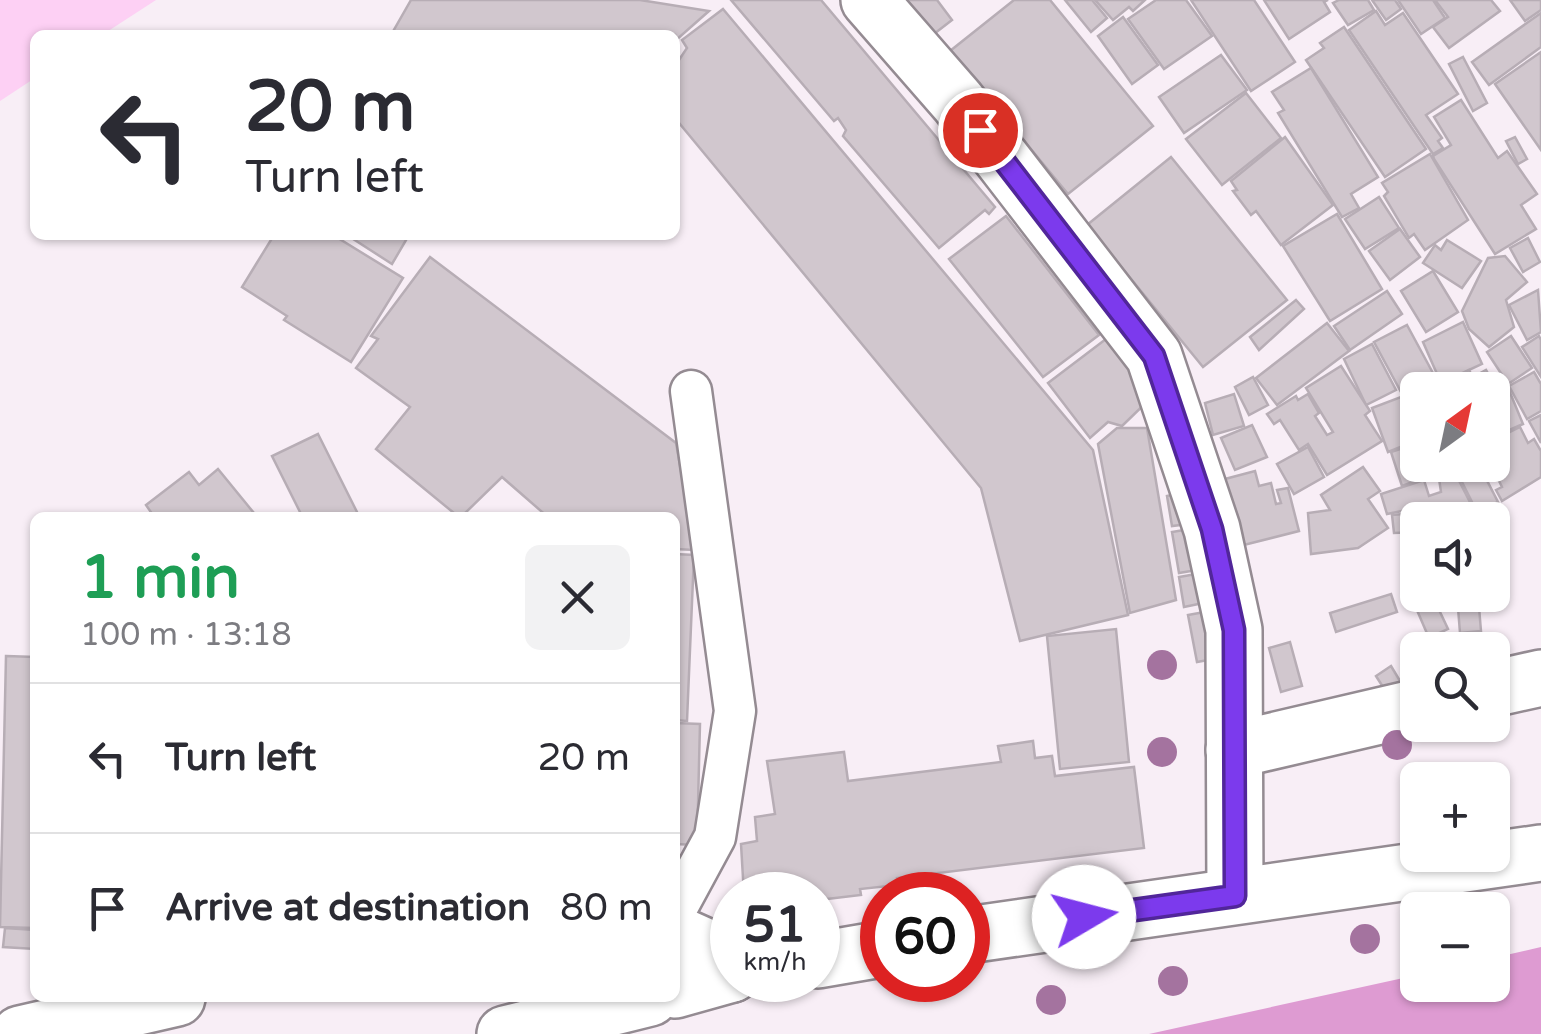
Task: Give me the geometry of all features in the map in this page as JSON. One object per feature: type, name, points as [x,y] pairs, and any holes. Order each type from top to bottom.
[{"type":"street","points":[[869,0],[958,102],[1154,356],[1212,529],[1234,630],[1235,896]]},
{"type":"street","points":[[1510,686],[1541,678]]},
{"type":"street","points":[[1234,750],[1400,711]]},
{"type":"street","points":[[990,932],[1541,853]]},
{"type":"street","points":[[680,935],[710,952]]},
{"type":"street","points":[[680,989],[710,980]]},
{"type":"street","points":[[20,1034],[159,1002]]},
{"type":"street","points":[[505,1034],[634,1002]]},
{"type":"lane","points":[[680,902],[715,837],[736,711],[691,392]]},
{"type":"shaded area","points":[[0,0],[156,0],[110,30],[30,30],[30,81],[0,101]]},
{"type":"shaded area","points":[[1541,947],[1541,1034],[1149,1034],[1400,979],[1400,1002],[1510,1002],[1510,954]]},
{"type":"building","points":[[411,0],[640,0],[709,11],[680,37],[680,30],[394,30]]},
{"type":"building","points":[[731,0],[821,0],[995,207],[989,214],[985,210],[939,248],[843,136],[846,130],[838,118],[834,121]]},
{"type":"building","points":[[888,0],[937,0],[952,20],[921,44]]},
{"type":"building","points":[[1014,0],[1050,0],[1153,126],[1068,194],[950,51]]},
{"type":"building","points":[[1065,0],[1092,0],[1107,18],[1091,32]]},
{"type":"building","points":[[1095,0],[1145,0],[1113,20]]},
{"type":"building","points":[[1156,0],[1186,0],[1212,36],[1164,69],[1128,19]]},
{"type":"building","points":[[1191,0],[1254,0],[1295,62],[1251,91]]},
{"type":"building","points":[[1264,0],[1328,0],[1324,2],[1330,12],[1289,39]]},
{"type":"building","points":[[1368,0],[1374,10],[1348,25],[1333,3]]},
{"type":"building","points":[[1372,0],[1395,0],[1401,9],[1386,20]]},
{"type":"building","points":[[1398,0],[1433,0],[1445,18],[1421,34]]},
{"type":"building","points":[[1435,0],[1491,0],[1500,11],[1449,48],[1433,27],[1448,17]]},
{"type":"building","points":[[1510,0],[1541,0],[1541,10],[1525,21]]},
{"type":"building","points":[[723,9],[1093,450],[1128,615],[1020,641],[981,488],[680,124],[680,58],[687,48],[682,40]]},
{"type":"building","points":[[1376,11],[1385,25],[1403,13],[1458,94],[1426,115],[1442,138],[1438,141],[1443,148],[1433,154],[1349,30]]},
{"type":"building","points":[[1541,13],[1541,47],[1489,85],[1472,62]]},
{"type":"building","points":[[1123,17],[1158,65],[1132,84],[1098,36]]},
{"type":"building","points":[[1344,27],[1426,149],[1385,177],[1306,60],[1324,48],[1320,43]]},
{"type":"building","points":[[1541,52],[1541,150],[1495,84]]},
{"type":"building","points":[[1221,55],[1247,90],[1184,133],[1159,97]]},
{"type":"building","points":[[1463,57],[1487,103],[1473,111],[1449,64]]},
{"type":"building","points":[[1311,68],[1378,177],[1351,194],[1359,208],[1342,217],[1278,113],[1284,110],[1272,92]]},
{"type":"building","points":[[1246,93],[1281,138],[1222,185],[1186,139]]},
{"type":"building","points":[[1461,100],[1498,158],[1507,151],[1537,194],[1521,205],[1536,229],[1495,254],[1433,156],[1451,145],[1434,117]]},
{"type":"building","points":[[1285,137],[1333,205],[1281,245],[1256,211],[1251,215],[1233,191],[1237,190],[1231,181]]},
{"type":"building","points":[[1515,137],[1527,159],[1518,164],[1506,141]]},
{"type":"building","points":[[1430,154],[1468,220],[1425,250],[1414,234],[1409,238],[1384,196],[1388,192],[1382,183]]},
{"type":"building","points":[[1171,157],[1287,300],[1203,367],[1087,225]]},
{"type":"building","points":[[1379,197],[1399,228],[1365,249],[1345,219]]},
{"type":"building","points":[[1337,214],[1382,289],[1330,321],[1283,246]]},
{"type":"building","points":[[1006,216],[1099,335],[1043,377],[949,259]]},
{"type":"building","points":[[1400,229],[1420,257],[1390,280],[1369,251]]},
{"type":"building","points":[[1528,238],[1540,262],[1523,272],[1510,248]]},
{"type":"building","points":[[271,240],[341,240],[403,278],[351,362],[284,320],[287,316],[242,287]]},
{"type":"building","points":[[355,240],[406,240],[392,264]]},
{"type":"building","points":[[1447,240],[1481,261],[1462,288],[1423,263],[1435,245],[1441,250]]},
{"type":"building","points":[[1505,256],[1527,282],[1506,300],[1514,327],[1489,347],[1469,329],[1462,311],[1488,258]]},
{"type":"building","points":[[430,257],[676,443],[695,550],[680,549],[680,512],[542,512],[502,477],[466,512],[453,512],[376,449],[410,407],[356,368],[378,339],[371,336]]},
{"type":"building","points":[[1433,271],[1458,312],[1426,332],[1401,291]]},
{"type":"building","points":[[1538,290],[1541,332],[1527,340],[1509,305]]},
{"type":"building","points":[[1387,291],[1402,314],[1350,350],[1334,326]]},
{"type":"building","points":[[1296,300],[1304,309],[1259,350],[1250,337]]},
{"type":"building","points":[[1463,322],[1482,364],[1465,372],[1436,372],[1423,342]]},
{"type":"building","points":[[1327,323],[1349,351],[1277,405],[1256,378]]},
{"type":"building","points":[[1407,325],[1432,372],[1400,372],[1400,390],[1374,342]]},
{"type":"building","points":[[1511,336],[1532,368],[1510,383],[1510,372],[1500,372],[1487,352]]},
{"type":"building","points":[[1539,336],[1541,340],[1541,377],[1522,347]]},
{"type":"building","points":[[1106,339],[1152,397],[1122,426],[1108,422],[1090,438],[1048,383]]},
{"type":"building","points":[[1372,344],[1396,390],[1366,405],[1344,359]]},
{"type":"building","points":[[1341,366],[1370,411],[1365,415],[1382,441],[1327,475],[1308,444],[1299,450],[1280,420],[1274,424],[1267,414],[1296,396],[1298,400],[1308,394],[1327,435],[1333,432],[1306,388]]},
{"type":"building","points":[[1534,372],[1541,384],[1541,411],[1527,419],[1510,385]]},
{"type":"building","points":[[1253,377],[1268,405],[1249,415],[1235,387]]},
{"type":"building","points":[[1510,392],[1523,424],[1510,430]]},
{"type":"building","points":[[1234,394],[1244,426],[1213,435],[1205,403]]},
{"type":"building","points":[[1400,397],[1400,447],[1388,452],[1372,408]]},
{"type":"building","points":[[1541,415],[1541,443],[1529,421]]},
{"type":"building","points":[[1252,425],[1267,457],[1235,470],[1221,438]]},
{"type":"building","points":[[1520,427],[1528,443],[1534,439],[1541,451],[1541,477],[1502,501],[1496,490],[1502,487],[1500,482],[1510,482],[1510,432]]},
{"type":"building","points":[[1117,428],[1147,428],[1176,600],[1130,613],[1098,444]]},
{"type":"building","points":[[318,434],[357,512],[300,512],[272,456]]},
{"type":"building","points":[[1308,447],[1324,477],[1294,494],[1277,464]]},
{"type":"building","points":[[1400,449],[1400,480],[1391,452]]},
{"type":"building","points":[[1363,467],[1380,491],[1368,499],[1388,528],[1358,548],[1311,554],[1308,513],[1330,510],[1321,495]]},
{"type":"building","points":[[218,469],[253,512],[151,512],[146,505],[189,472],[199,485]]},
{"type":"building","points":[[1255,471],[1259,486],[1271,483],[1276,504],[1281,503],[1277,490],[1288,488],[1299,531],[1236,547],[1225,479]]},
{"type":"building","points":[[1418,482],[1425,482],[1429,496],[1441,492],[1440,482],[1460,482],[1470,502],[1400,502],[1400,511],[1387,514],[1381,494]]},
{"type":"building","points":[[1462,482],[1488,482],[1498,502],[1472,502]]},
{"type":"building","points":[[1191,491],[1197,523],[1172,526],[1167,496]]},
{"type":"building","points":[[1400,514],[1400,533],[1394,533],[1392,515]]},
{"type":"building","points":[[1196,528],[1203,569],[1179,573],[1172,532]]},
{"type":"building","points":[[680,554],[694,555],[687,721],[680,720]]},
{"type":"building","points":[[1202,573],[1208,602],[1184,607],[1179,577]]},
{"type":"building","points":[[1391,594],[1397,612],[1336,632],[1330,613]]},
{"type":"building","points":[[1210,611],[1219,658],[1197,662],[1188,615]]},
{"type":"building","points":[[1418,612],[1440,612],[1448,629],[1426,632]]},
{"type":"building","points":[[1458,612],[1479,612],[1481,631],[1460,632]]},
{"type":"building","points":[[1116,629],[1129,762],[1060,769],[1047,636]]},
{"type":"building","points":[[1290,642],[1302,686],[1281,692],[1269,648]]},
{"type":"building","points":[[6,656],[30,657],[30,928],[0,927]]},
{"type":"building","points":[[1391,666],[1400,681],[1400,707],[1397,709],[1376,676]]},
{"type":"building","points":[[680,723],[700,724],[697,845],[680,844]]},
{"type":"building","points":[[1033,741],[1035,758],[1052,756],[1055,776],[1134,767],[1144,848],[946,872],[860,872],[860,895],[840,897],[840,872],[743,872],[741,844],[757,841],[755,817],[775,814],[767,761],[844,752],[848,781],[1001,762],[998,746]]},
{"type":"building","points":[[5,928],[30,930],[30,949],[3,947]]},
{"type":"route","points":[[980,130],[1154,356],[1212,529],[1234,630],[1235,896],[1084,917]]}]
